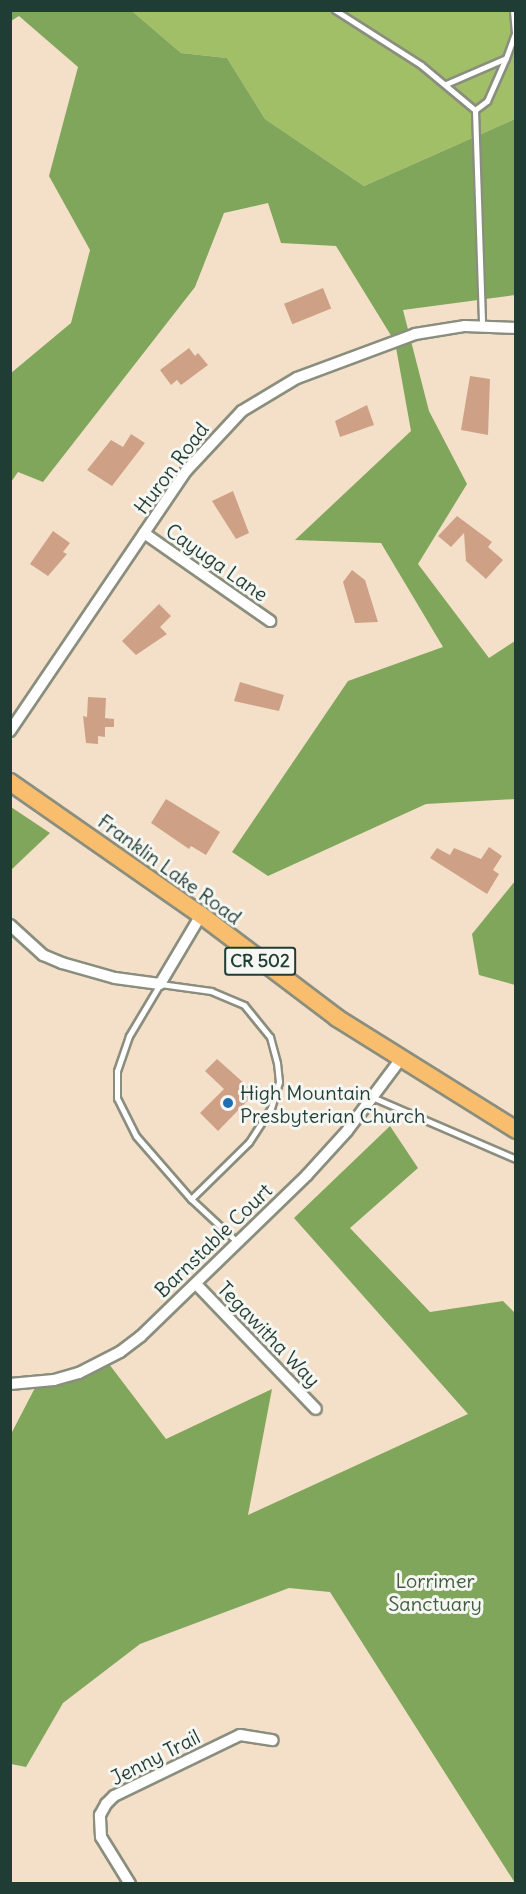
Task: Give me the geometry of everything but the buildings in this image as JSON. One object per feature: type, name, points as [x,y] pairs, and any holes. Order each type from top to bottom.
[{"type":"main road","name":"Franklin Lake Road","points":[[10,782],[201,915],[299,991],[400,1060],[516,1130]]},
{"type":"street","name":"Huron Road","points":[[10,731],[197,456],[242,411],[297,378],[416,334],[482,326],[516,328]]},
{"type":"street","name":"Cayuga Lane","points":[[144,533],[270,621]]},
{"type":"street","points":[[10,925],[34,949],[62,963],[115,978],[160,984],[201,915]]},
{"type":"street","name":"Barnstable Court","points":[[10,1384],[54,1380],[100,1364],[141,1336],[307,1174],[400,1060]]},
{"type":"street","name":"Tegawitha Way","points":[[196,1284],[316,1409]]},
{"type":"street","name":"Jenny Trail","points":[[130,1884],[101,1837],[100,1815],[106,1804],[114,1796],[240,1735],[273,1740]]},
{"type":"lane","points":[[336,10],[446,84],[475,110],[482,326]]},
{"type":"lane","points":[[475,110],[487,101],[506,58],[515,33],[513,10]]},
{"type":"lane","points":[[446,84],[506,58]]},
{"type":"lane","points":[[191,1198],[249,1142],[271,1108],[279,1082],[277,1064],[270,1037],[244,1005],[211,991],[160,984],[129,1036],[117,1071],[117,1098],[136,1136],[191,1198],[236,1241]]},
{"type":"lane","points":[[372,1097],[516,1159]]},
{"type":"green space","points":[[11,11],[132,11],[181,53],[227,58],[265,119],[364,186],[515,119],[515,295],[403,310],[429,411],[467,484],[418,564],[489,658],[515,641],[515,799],[426,804],[268,876],[232,852],[348,681],[443,647],[381,543],[295,540],[411,431],[395,342],[336,246],[281,243],[268,203],[224,213],[195,287],[43,482],[18,472],[11,482],[11,373],[71,323],[90,250],[49,176],[78,67],[19,16],[11,21]]},
{"type":"green space","points":[[132,11],[515,11],[515,119],[364,186],[265,119],[227,58],[181,53]]},
{"type":"green space","points":[[11,807],[50,833],[11,870]]},
{"type":"green space","points":[[515,881],[515,985],[479,975],[472,934]]},
{"type":"green space","name":"Lorrimer Sanctuary","points":[[390,1126],[418,1168],[350,1228],[430,1312],[503,1301],[515,1313],[515,1883],[330,1592],[289,1588],[140,1644],[63,1703],[26,1767],[11,1764],[11,1434],[38,1382],[96,1371],[109,1364],[166,1439],[272,1389],[248,1515],[468,1414],[294,1218]]},
{"type":"place","name":"High Mountain Presbyterian Church","points":[[228,1103]]}]
